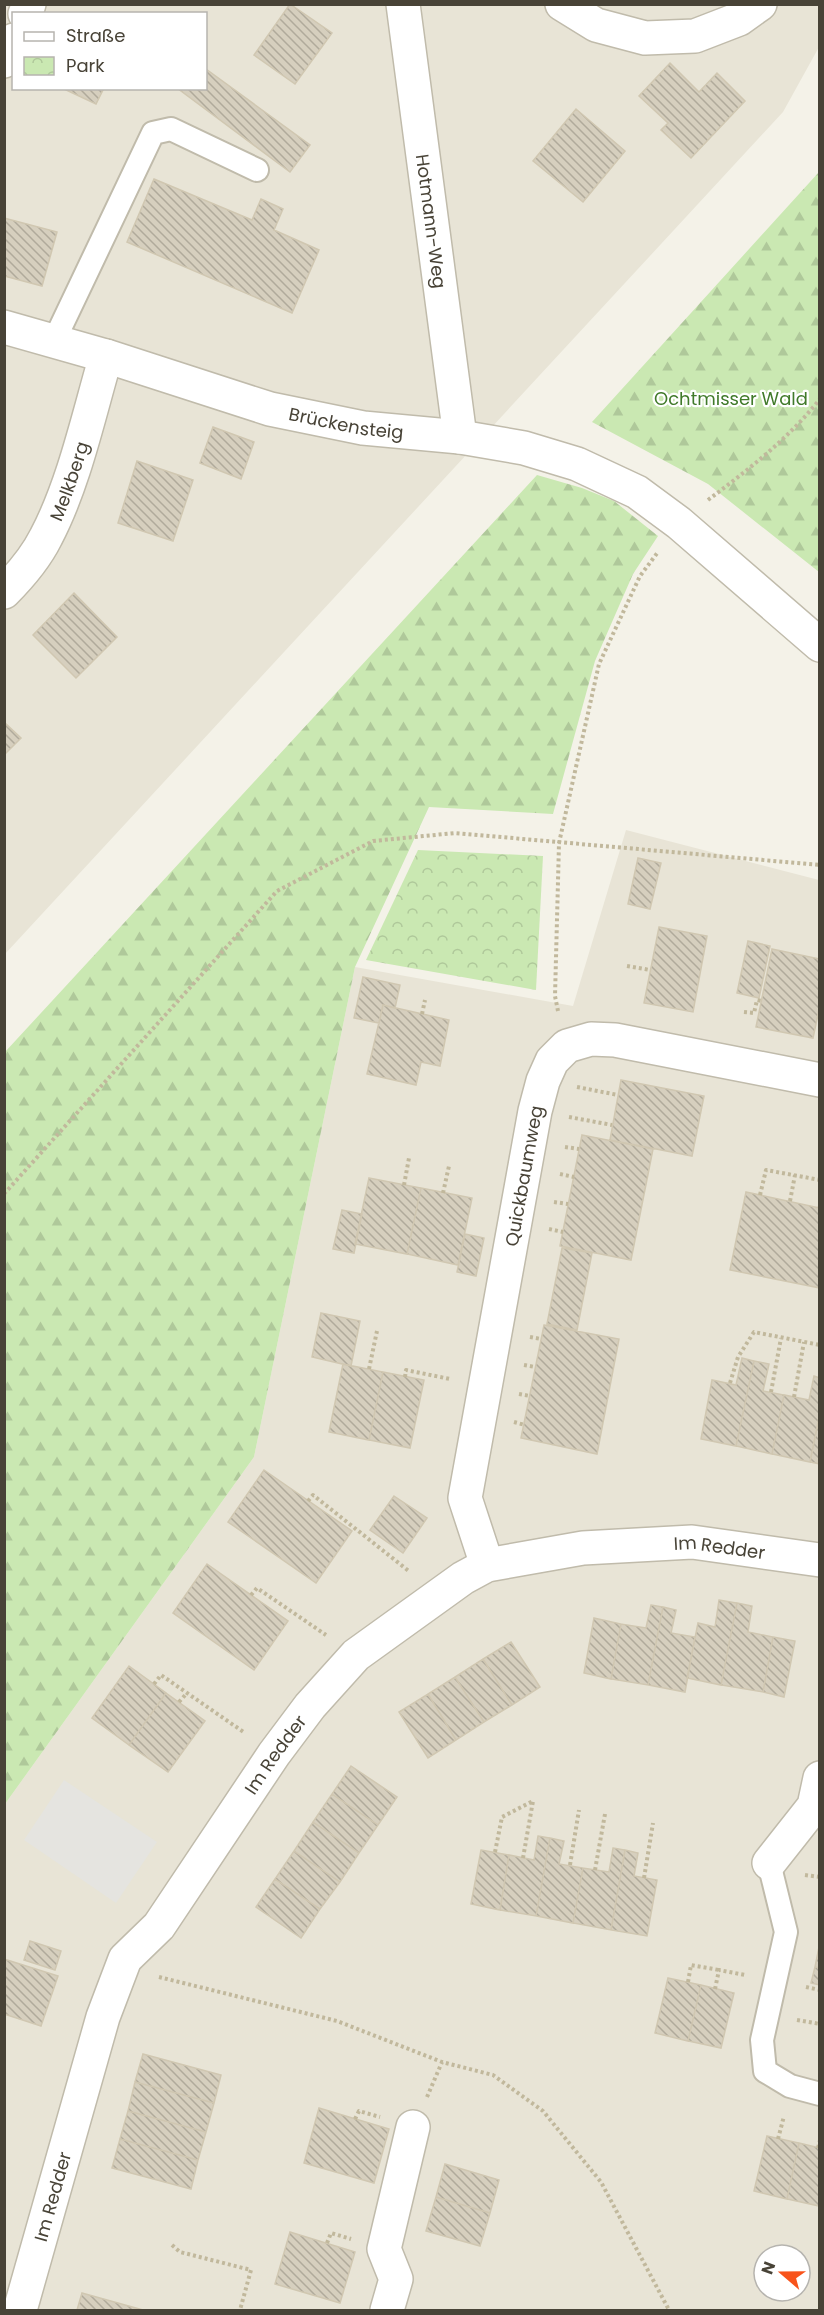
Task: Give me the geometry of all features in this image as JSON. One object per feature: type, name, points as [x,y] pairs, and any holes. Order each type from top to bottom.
[{"type":"street","name":"Hotmann-Weg","points":[[404,4],[460,437]]},
{"type":"street","points":[[562,4],[596,25],[645,38],[695,36],[740,19],[760,4]]},
{"type":"street","points":[[4,61],[12,44]]},
{"type":"street","name":"Brückensteig","points":[[4,327],[106,356],[270,409],[363,428],[460,437],[524,448],[578,464],[637,492],[679,523],[819,645]]},
{"type":"street","name":"Melkberg","points":[[4,592],[18,578],[45,539],[62,504],[106,356]]},
{"type":"street","points":[[567,1046],[591,1039],[615,1040],[819,1080]]},
{"type":"street","name":"Quickbaumweg","points":[[487,1565],[465,1498],[535,1111],[543,1081],[552,1061],[567,1046]]},
{"type":"street","name":"Im Redder","points":[[20,2310],[103,2017],[125,1959],[159,1926],[274,1754],[310,1706],[356,1655],[439,1595],[487,1565],[584,1548],[692,1542],[819,1560]]},
{"type":"street","points":[[769,1863],[814,1806],[819,1784]]},
{"type":"street","points":[[387,2310],[396,2279],[384,2249],[413,2127]]},
{"type":"lane","points":[[54,341],[153,134],[171,129],[257,170]]},
{"type":"lane","points":[[769,1863],[786,1932],[762,2040],[765,2070],[790,2086],[819,2094]]},
{"type":"path","points":[[737,478],[802,421],[819,399]]},
{"type":"path","points":[[567,1046],[555,996],[559,843],[599,664],[640,576],[679,523]]},
{"type":"path","points":[[4,1194],[277,891],[373,841],[455,833],[819,865]]},
{"type":"path","points":[[627,966],[650,970]]},
{"type":"path","points":[[422,1014],[425,1000]]},
{"type":"path","points":[[744,1012],[754,1013],[757,1000],[762,1001]]},
{"type":"path","points":[[535,1111],[612,1125]]},
{"type":"path","points":[[404,1185],[409,1158]]},
{"type":"path","points":[[443,1192],[449,1166]]},
{"type":"path","points":[[760,1196],[766,1170],[819,1180]]},
{"type":"path","points":[[790,1202],[795,1175]]},
{"type":"path","points":[[369,1369],[377,1332]]},
{"type":"path","points":[[730,1383],[738,1356],[754,1332],[819,1345]]},
{"type":"path","points":[[771,1392],[781,1338]]},
{"type":"path","points":[[794,1397],[804,1342]]},
{"type":"path","points":[[405,1377],[406,1370],[485,1387]]},
{"type":"path","points":[[308,1501],[313,1495],[439,1595]]},
{"type":"path","points":[[251,1595],[257,1588],[356,1655]]},
{"type":"path","points":[[154,1684],[160,1675],[274,1754]]},
{"type":"path","points":[[179,1702],[187,1693]]},
{"type":"path","points":[[495,1852],[502,1817],[533,1801],[523,1857]]},
{"type":"path","points":[[570,1865],[579,1810]]},
{"type":"path","points":[[595,1870],[605,1814]]},
{"type":"path","points":[[644,1878],[653,1823]]},
{"type":"path","points":[[125,1959],[163,1979],[337,2021],[442,2062],[493,2075],[543,2111],[601,2182],[669,2310]]},
{"type":"path","points":[[688,1982],[691,1965],[775,1980]]},
{"type":"path","points":[[715,1989],[719,1970]]},
{"type":"path","points":[[818,2148],[819,2140]]},
{"type":"path","points":[[172,2245],[180,2252],[251,2270],[240,2310]]},
{"type":"shaded area","points":[[5,5],[819,5],[819,47],[783,112],[5,954]]},
{"type":"shaded area","points":[[626,830],[819,880],[819,2310],[5,2310],[5,1804],[254,1457],[355,967],[573,1006]]},
{"type":"shaded area","points":[[64,1780],[157,1842],[116,1903],[24,1840]]},
{"type":"green space","name":"Ochtmisser Wald","points":[[819,172],[819,572],[708,484],[592,422]]},
{"type":"green space","points":[[537,475],[582,488],[614,501],[658,536],[633,574],[595,661],[553,814],[429,807],[355,967],[254,1457],[5,1804],[5,1052]]},
{"type":"green space","points":[[418,850],[543,856],[536,990],[366,960]]},
{"type":"building","points":[[290,4],[332,33],[295,84],[254,55]]},
{"type":"building","points":[[670,63],[699,92],[717,73],[745,101],[691,158],[661,130],[668,123],[639,96]]},
{"type":"building","points":[[207,70],[310,145],[290,172],[180,90],[207,90]]},
{"type":"building","points":[[66,90],[103,90],[96,104]]},
{"type":"building","points":[[576,109],[625,151],[583,202],[533,161]]},
{"type":"building","points":[[154,179],[252,220],[261,199],[283,209],[274,230],[319,250],[292,313],[127,242]]},
{"type":"building","points":[[4,218],[57,232],[42,286],[4,276]]},
{"type":"building","points":[[213,427],[254,442],[241,479],[200,463]]},
{"type":"building","points":[[137,461],[193,480],[173,541],[118,523]]},
{"type":"building","points":[[74,593],[117,637],[76,678],[33,635]]},
{"type":"building","points":[[4,722],[21,738],[4,755]]},
{"type":"building","points":[[638,858],[661,863],[650,909],[628,904]]},
{"type":"building","points":[[659,927],[707,936],[693,1012],[644,1003]]},
{"type":"building","points":[[748,941],[770,946],[759,998],[737,993]]},
{"type":"building","points":[[772,949],[820,959],[820,1005],[813,1038],[756,1027]]},
{"type":"building","points":[[363,977],[400,985],[395,1008],[383,1005],[379,1023],[354,1018]]},
{"type":"building","points":[[383,1005],[449,1020],[440,1066],[421,1062],[416,1085],[367,1074]]},
{"type":"building","points":[[621,1080],[704,1096],[692,1156],[610,1140]]},
{"type":"building","points":[[582,1135],[653,1149],[631,1260],[560,1246]]},
{"type":"building","points":[[369,1178],[421,1188],[407,1254],[355,1244]]},
{"type":"building","points":[[421,1188],[472,1198],[458,1265],[407,1254]]},
{"type":"building","points":[[746,1192],[820,1208],[820,1288],[730,1270]]},
{"type":"building","points":[[342,1210],[362,1214],[354,1253],[333,1249]]},
{"type":"building","points":[[465,1234],[484,1238],[476,1276],[457,1272]]},
{"type":"building","points":[[562,1248],[592,1253],[577,1330],[547,1324]]},
{"type":"building","points":[[321,1313],[360,1321],[351,1366],[312,1357]]},
{"type":"building","points":[[544,1325],[619,1339],[597,1454],[521,1438]]},
{"type":"building","points":[[742,1358],[754,1361],[736,1446],[701,1439],[712,1380],[736,1385]]},
{"type":"building","points":[[754,1361],[769,1364],[763,1391],[784,1395],[772,1454],[736,1446]]},
{"type":"building","points":[[343,1364],[383,1372],[369,1440],[329,1432]]},
{"type":"building","points":[[383,1372],[424,1380],[410,1448],[369,1440]]},
{"type":"building","points":[[814,1376],[820,1378],[820,1413],[810,1462],[772,1454],[784,1395],[809,1400]]},
{"type":"building","points":[[820,1413],[820,1464],[810,1462]]},
{"type":"building","points":[[264,1470],[352,1531],[316,1583],[228,1522]]},
{"type":"building","points":[[394,1496],[427,1518],[403,1553],[370,1530]]},
{"type":"building","points":[[207,1564],[288,1621],[254,1670],[173,1613]]},
{"type":"building","points":[[719,1600],[737,1603],[721,1685],[687,1678],[698,1623],[715,1627]]},
{"type":"building","points":[[737,1603],[752,1606],[748,1632],[773,1637],[763,1692],[721,1685]]},
{"type":"building","points":[[651,1605],[663,1607],[648,1685],[611,1679],[621,1624],[646,1628]]},
{"type":"building","points":[[663,1607],[676,1610],[671,1633],[695,1637],[685,1692],[648,1685]]},
{"type":"building","points":[[594,1618],[621,1624],[611,1679],[584,1673]]},
{"type":"building","points":[[773,1637],[795,1641],[784,1697],[763,1692]]},
{"type":"building","points":[[511,1642],[540,1687],[512,1705],[483,1659]]},
{"type":"building","points":[[483,1659],[512,1705],[484,1722],[455,1677]]},
{"type":"building","points":[[129,1666],[166,1693],[129,1745],[92,1718]]},
{"type":"building","points":[[455,1677],[484,1722],[456,1740],[428,1694]]},
{"type":"building","points":[[166,1693],[205,1721],[168,1772],[129,1745]]},
{"type":"building","points":[[428,1694],[456,1740],[428,1758],[399,1712]]},
{"type":"building","points":[[351,1766],[397,1797],[378,1825],[332,1794]]},
{"type":"building","points":[[332,1794],[378,1825],[359,1853],[313,1822]]},
{"type":"building","points":[[313,1822],[359,1853],[340,1882],[294,1851]]},
{"type":"building","points":[[538,1836],[550,1838],[536,1916],[500,1910],[509,1855],[534,1860]]},
{"type":"building","points":[[550,1838],[564,1841],[559,1864],[583,1868],[573,1923],[536,1916]]},
{"type":"building","points":[[613,1848],[625,1850],[611,1930],[573,1923],[583,1868],[609,1872]]},
{"type":"building","points":[[481,1850],[509,1855],[500,1910],[471,1904]]},
{"type":"building","points":[[625,1850],[638,1853],[634,1876],[657,1880],[647,1936],[611,1930]]},
{"type":"building","points":[[294,1851],[340,1882],[320,1909],[275,1879]]},
{"type":"building","points":[[275,1879],[320,1909],[301,1938],[256,1907]]},
{"type":"building","points":[[30,1941],[61,1951],[55,1970],[24,1960]]},
{"type":"building","points":[[820,1947],[820,1968],[815,1967]]},
{"type":"building","points":[[4,1959],[58,1976],[41,2026],[4,2014]]},
{"type":"building","points":[[815,1967],[820,1968],[820,1985],[811,1983]]},
{"type":"building","points":[[668,1978],[701,1985],[688,2041],[655,2033]]},
{"type":"building","points":[[701,1985],[734,1993],[721,2048],[688,2041]]},
{"type":"building","points":[[143,2054],[221,2075],[214,2103],[135,2082]]},
{"type":"building","points":[[135,2082],[214,2103],[206,2132],[128,2111]]},
{"type":"building","points":[[319,2108],[389,2129],[374,2183],[304,2163]]},
{"type":"building","points":[[128,2111],[206,2132],[198,2160],[120,2139]]},
{"type":"building","points":[[767,2136],[799,2143],[787,2199],[754,2191]]},
{"type":"building","points":[[120,2139],[198,2160],[191,2189],[112,2168]]},
{"type":"building","points":[[799,2143],[820,2148],[819,2206],[787,2199]]},
{"type":"building","points":[[445,2164],[499,2180],[490,2213],[436,2197]]},
{"type":"building","points":[[436,2197],[490,2213],[480,2246],[426,2231]]},
{"type":"building","points":[[290,2232],[355,2252],[340,2303],[275,2284]]},
{"type":"building","points":[[82,2293],[143,2310],[77,2310]]}]
